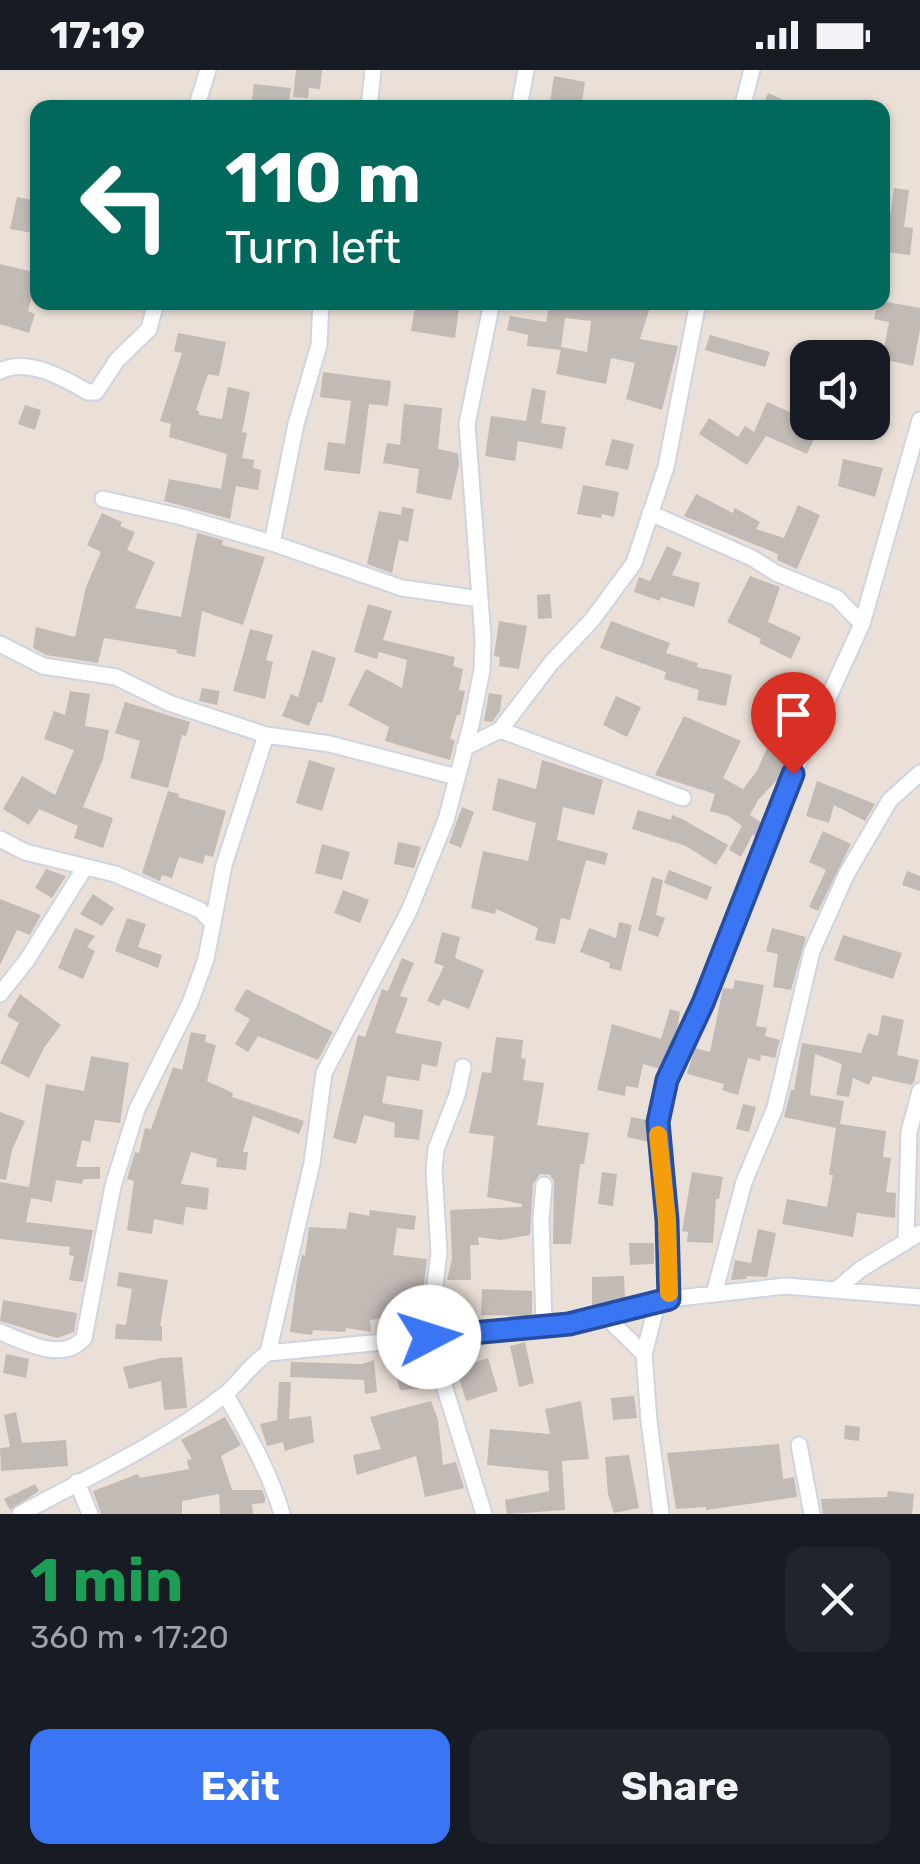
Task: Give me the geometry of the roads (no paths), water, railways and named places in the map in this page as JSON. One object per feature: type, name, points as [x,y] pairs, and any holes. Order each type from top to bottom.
[{"type":"street","points":[[199,100],[208,70]]},
{"type":"street","points":[[370,100],[373,70]]},
{"type":"street","points":[[520,100],[526,70]]},
{"type":"street","points":[[744,100],[752,70]]},
{"type":"street","points":[[0,371],[10,366],[30,366],[96,392],[117,360],[149,330],[154,310]]},
{"type":"street","points":[[272,543],[284,474],[319,345],[321,310]]},
{"type":"street","points":[[268,1353],[312,1164],[324,1072],[409,911],[446,820],[482,670],[484,639],[468,424],[490,310]]},
{"type":"street","points":[[464,748],[500,730],[634,563],[675,427],[697,310]]},
{"type":"street","points":[[662,1514],[644,1354],[663,1302],[667,1220],[658,1122],[667,1080],[703,1003],[793,774],[862,624],[920,420]]},
{"type":"street","points":[[103,499],[182,516],[402,588],[480,599]]},
{"type":"street","points":[[650,513],[837,598],[862,624]]},
{"type":"street","points":[[0,644],[43,666],[116,677],[169,703],[266,735],[330,744],[457,776]]},
{"type":"street","points":[[500,730],[683,798]]},
{"type":"street","points":[[0,1332],[39,1348],[67,1349],[78,1346],[84,1338],[112,1186],[138,1109],[201,974],[224,865],[266,735]]},
{"type":"street","points":[[714,1294],[744,1182],[775,1108],[812,951],[847,872],[890,800],[920,773]]},
{"type":"street","points":[[0,839],[26,852],[115,874],[200,910],[212,922]]},
{"type":"street","points":[[0,994],[27,960],[84,868]]},
{"type":"street","points":[[200,910],[218,897]]},
{"type":"street","points":[[463,1067],[457,1095],[436,1149],[439,1252],[429,1337],[484,1514]]},
{"type":"street","points":[[837,1289],[861,1268],[913,1236],[909,1132],[920,1091]]},
{"type":"street","points":[[544,1185],[544,1326]]},
{"type":"street","points":[[20,1514],[226,1395],[268,1353],[544,1326],[663,1302],[786,1286],[920,1297]]},
{"type":"street","points":[[605,1316],[644,1354]]},
{"type":"street","points":[[226,1395],[277,1495],[282,1514]]},
{"type":"street","points":[[799,1445],[812,1514]]},
{"type":"street","points":[[77,1482],[90,1514]]}]
